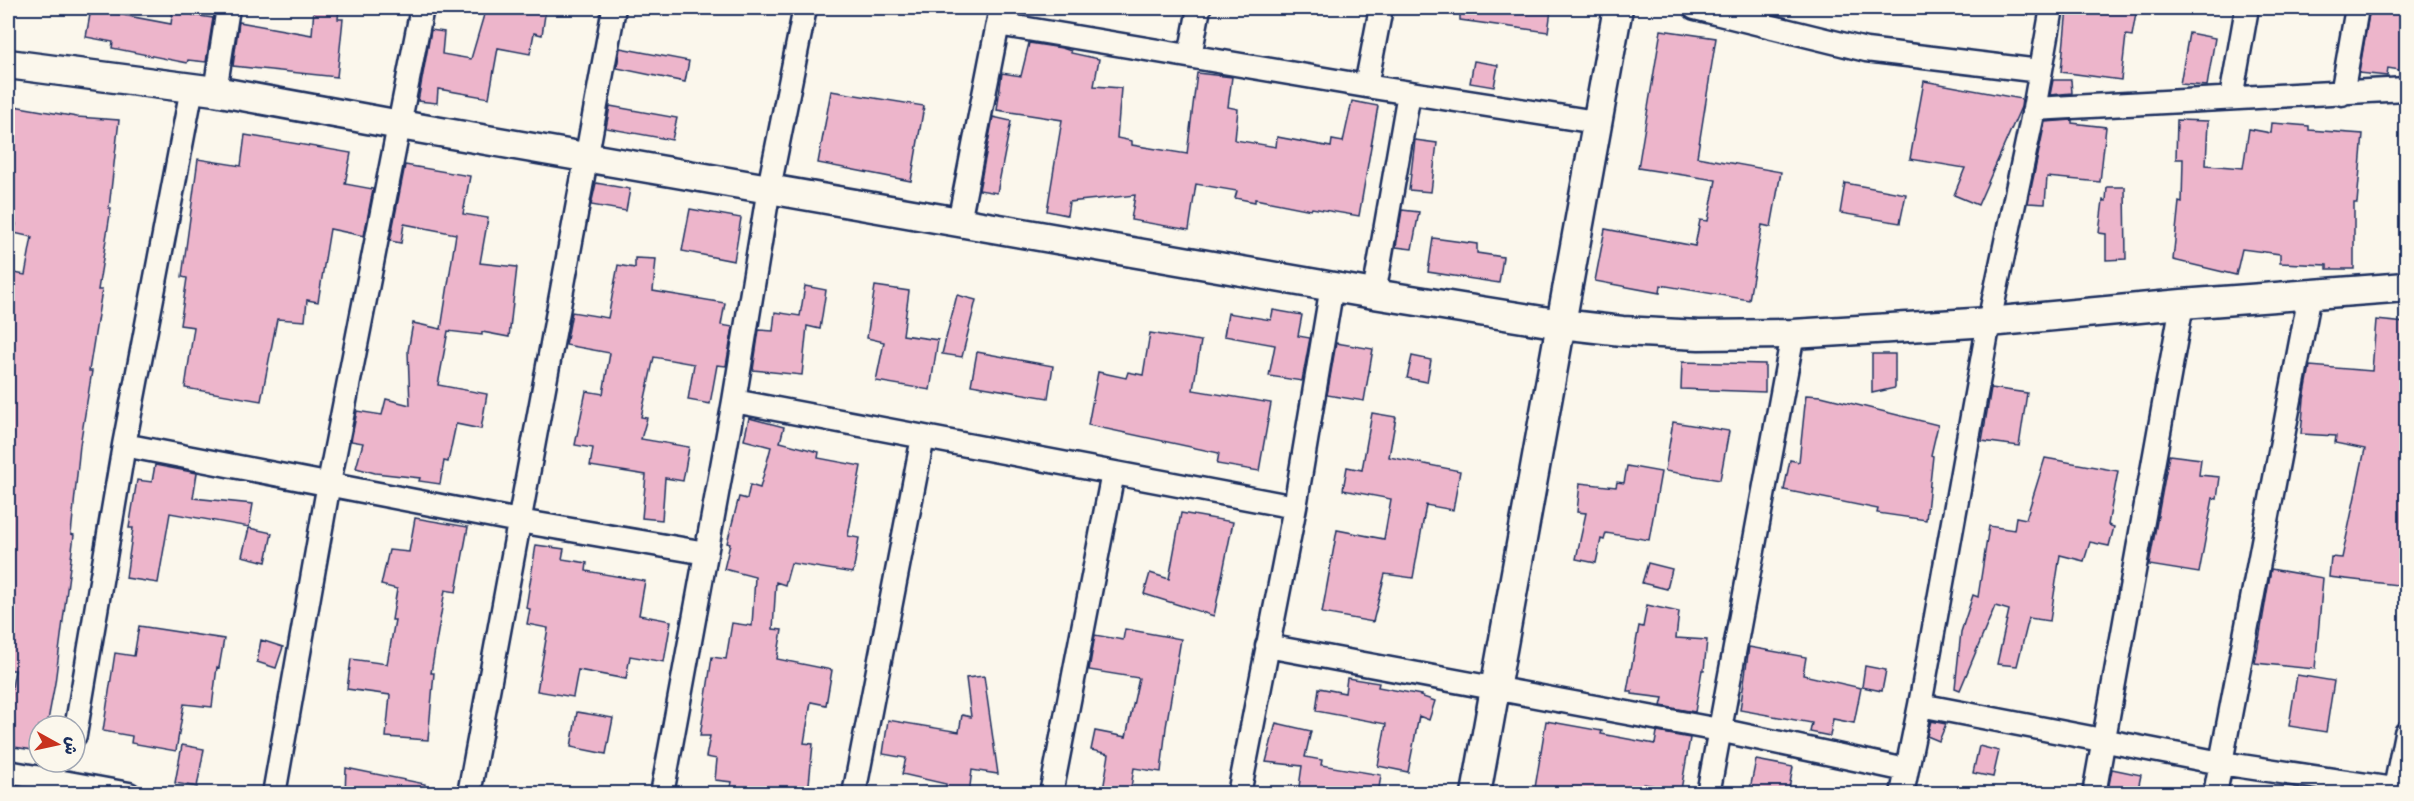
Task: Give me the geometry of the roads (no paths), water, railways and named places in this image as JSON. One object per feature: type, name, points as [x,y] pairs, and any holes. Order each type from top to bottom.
[{"type":"street","points":[[79,714],[124,445],[204,90],[228,8]]},
{"type":"street","points":[[274,794],[329,483],[422,8]]},
{"type":"street","points":[[469,794],[614,8]]},
{"type":"street","points":[[662,794],[734,402],[769,188],[805,8]]},
{"type":"street","points":[[1190,56],[1199,8]]},
{"type":"street","points":[[1366,86],[1382,8]]},
{"type":"street","points":[[1476,794],[1618,8]]},
{"type":"street","points":[[1695,8],[1866,50],[2040,71]]},
{"type":"street","points":[[1902,794],[1989,322],[2034,109],[2052,8]]},
{"type":"street","points":[[2231,98],[2247,8]]},
{"type":"street","points":[[2342,94],[2356,8]]},
{"type":"street","points":[[959,222],[999,16],[1190,56],[1596,122]]},
{"type":"street","points":[[8,64],[204,90],[1374,294],[1561,324],[1622,331],[1699,335],[1793,334],[1989,322],[2406,287]]},
{"type":"street","points":[[2034,109],[2406,90]]},
{"type":"street","points":[[1374,294],[1409,93]]},
{"type":"street","points":[[1239,794],[1295,507],[1332,286]]},
{"type":"street","points":[[2215,794],[2310,294]]},
{"type":"street","points":[[2094,794],[2182,304]]},
{"type":"street","points":[[1708,794],[1793,334]]},
{"type":"street","points":[[734,402],[1295,507]]},
{"type":"street","points":[[854,794],[923,437]]},
{"type":"street","points":[[124,445],[706,554]]},
{"type":"street","points":[[1051,794],[1113,473]]},
{"type":"street","points":[[1268,646],[1719,730],[1906,770]]},
{"type":"street","points":[[1920,705],[2104,742],[2398,792],[2406,733]]},
{"type":"street","points":[[8,772],[67,779],[129,794]]}]
